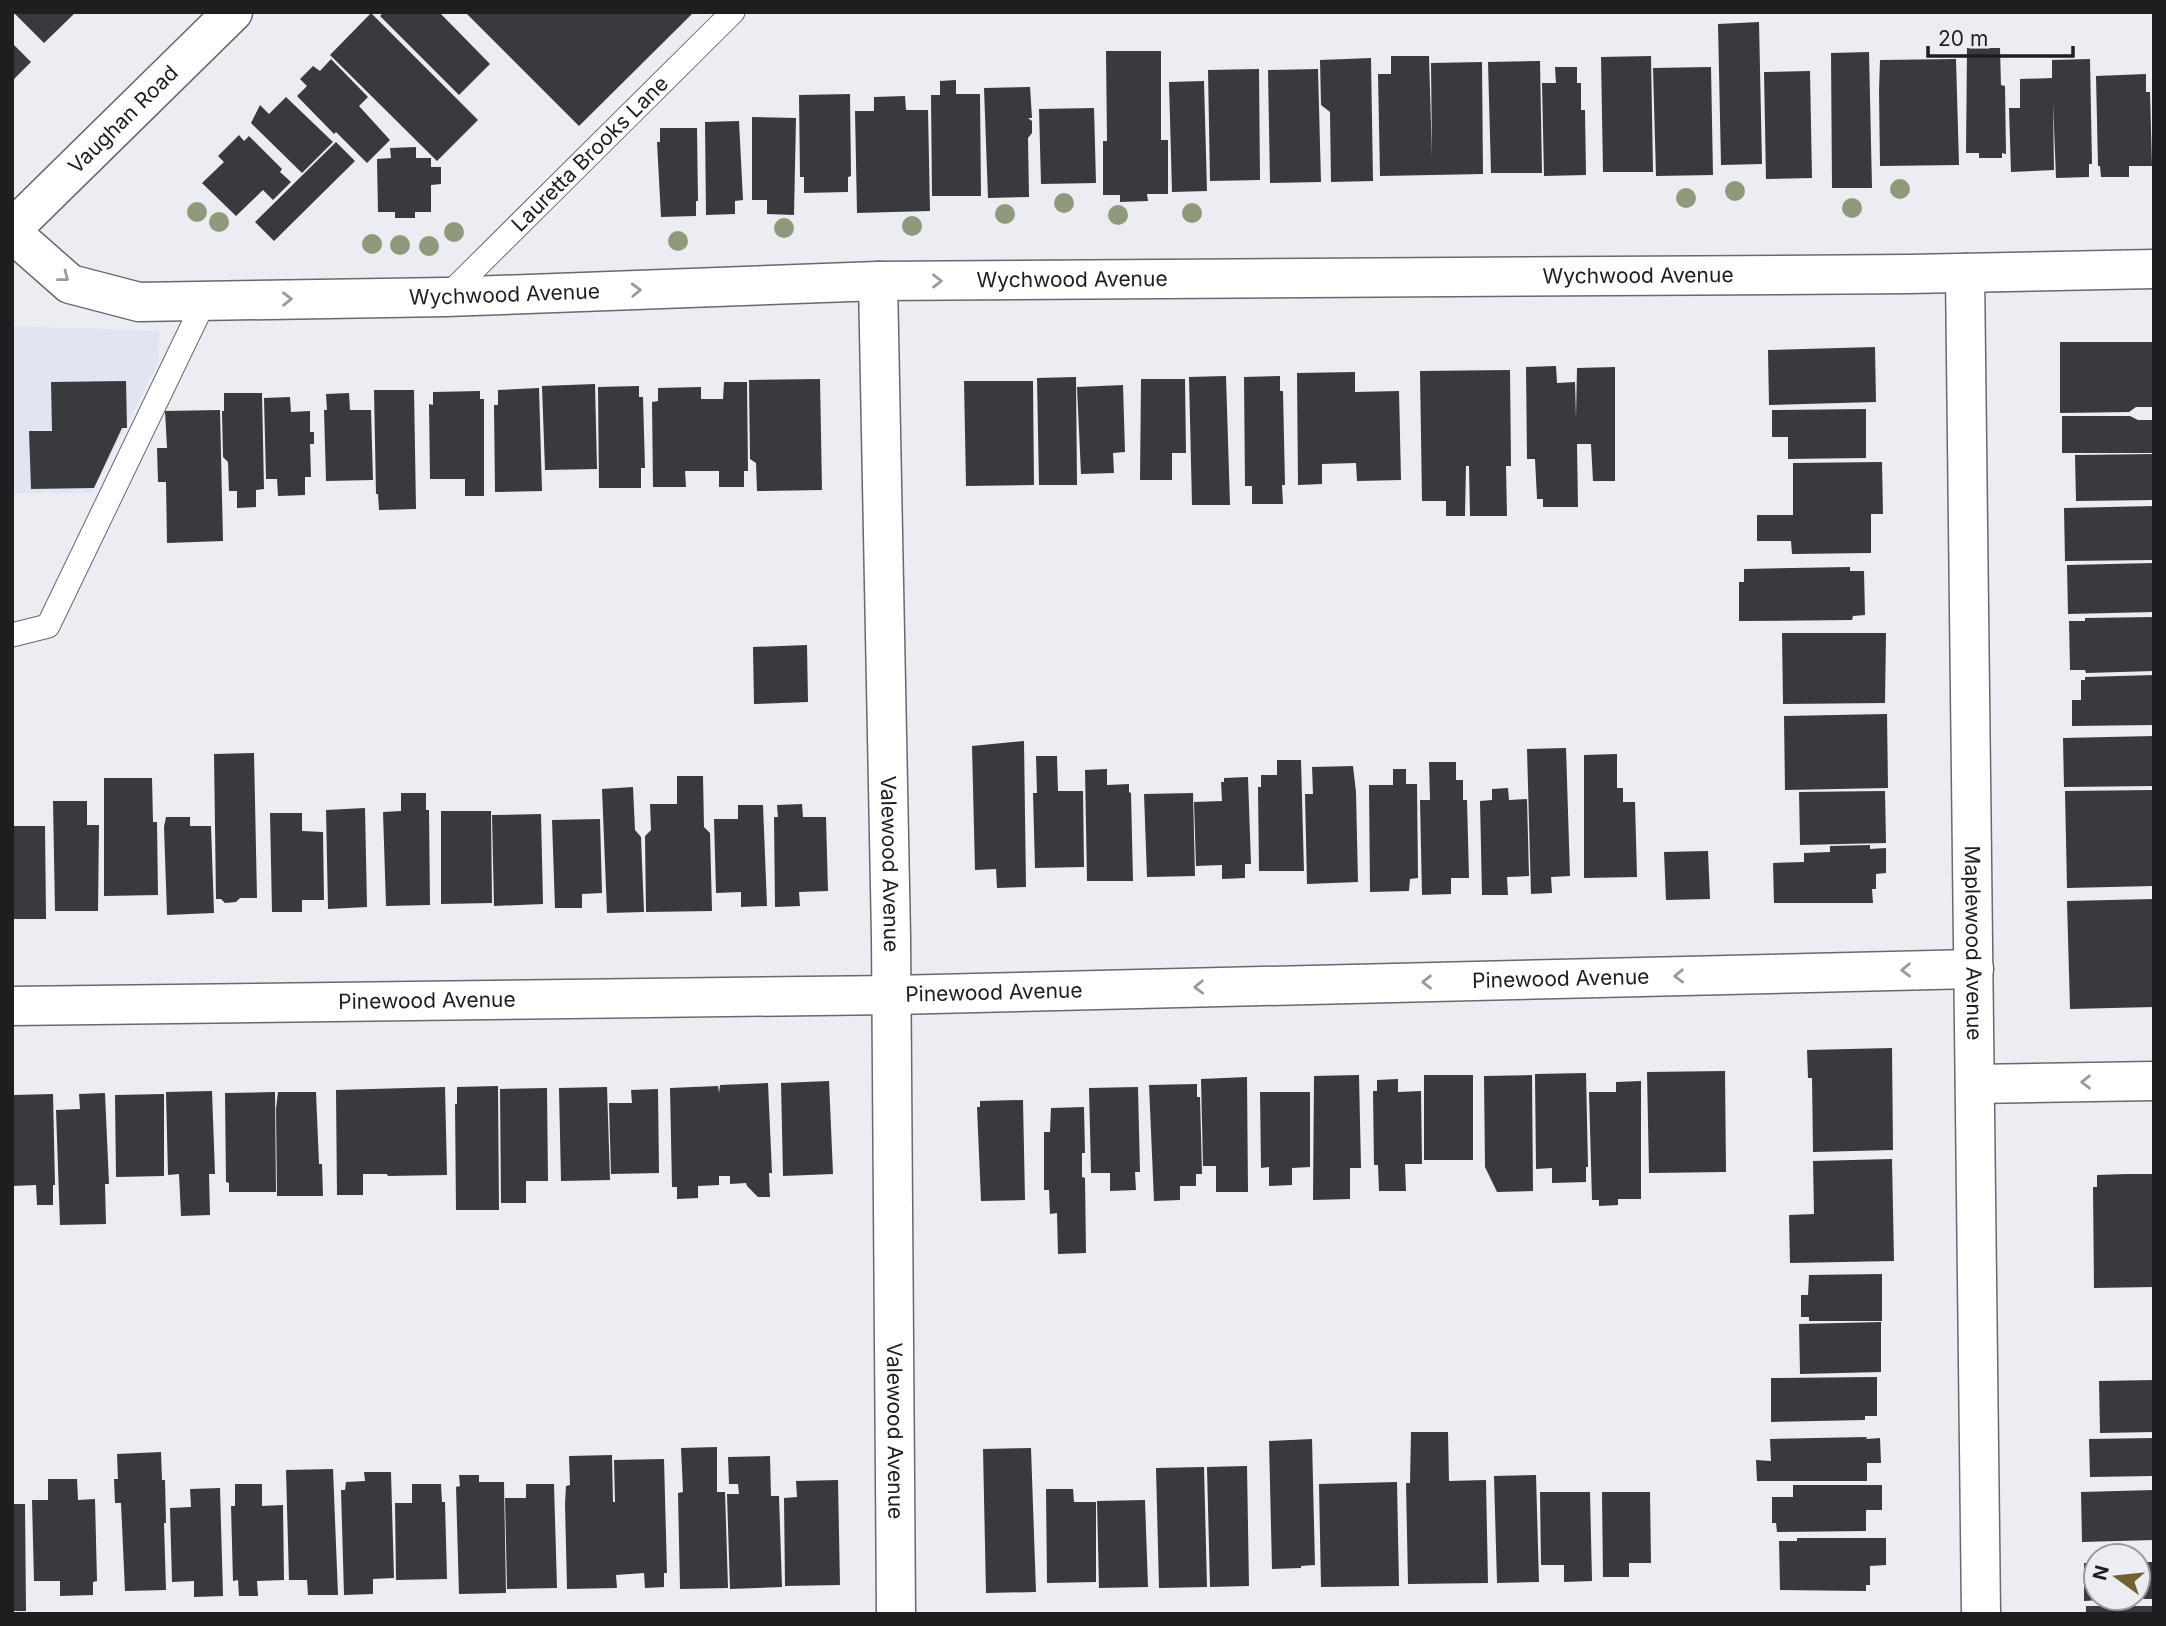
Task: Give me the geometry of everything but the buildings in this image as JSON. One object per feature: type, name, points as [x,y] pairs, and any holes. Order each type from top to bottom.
[{"type":"street","name":"Vaughan Road","points":[[12,231],[233,12]]},
{"type":"street","name":"Wychwood Avenue","points":[[12,231],[71,284],[139,302],[446,297],[878,281],[1965,273],[2154,269]]},
{"type":"street","name":"Maplewood Avenue","points":[[1965,273],[1981,1614]]},
{"type":"street","name":"Valewood Avenue","points":[[878,281],[892,995],[896,1614]]},
{"type":"street","name":"Pinewood Avenue","points":[[12,1006],[892,995],[1974,969]]},
{"type":"street","points":[[1975,1084],[2154,1081]]},
{"type":"lane","name":"Lauretta Brooks Lane","points":[[446,297],[733,12]]},
{"type":"lane","points":[[12,635],[48,626],[205,300]]},
{"type":"shaded area","points":[[12,326],[159,331],[158,363],[92,493],[12,493]]}]
